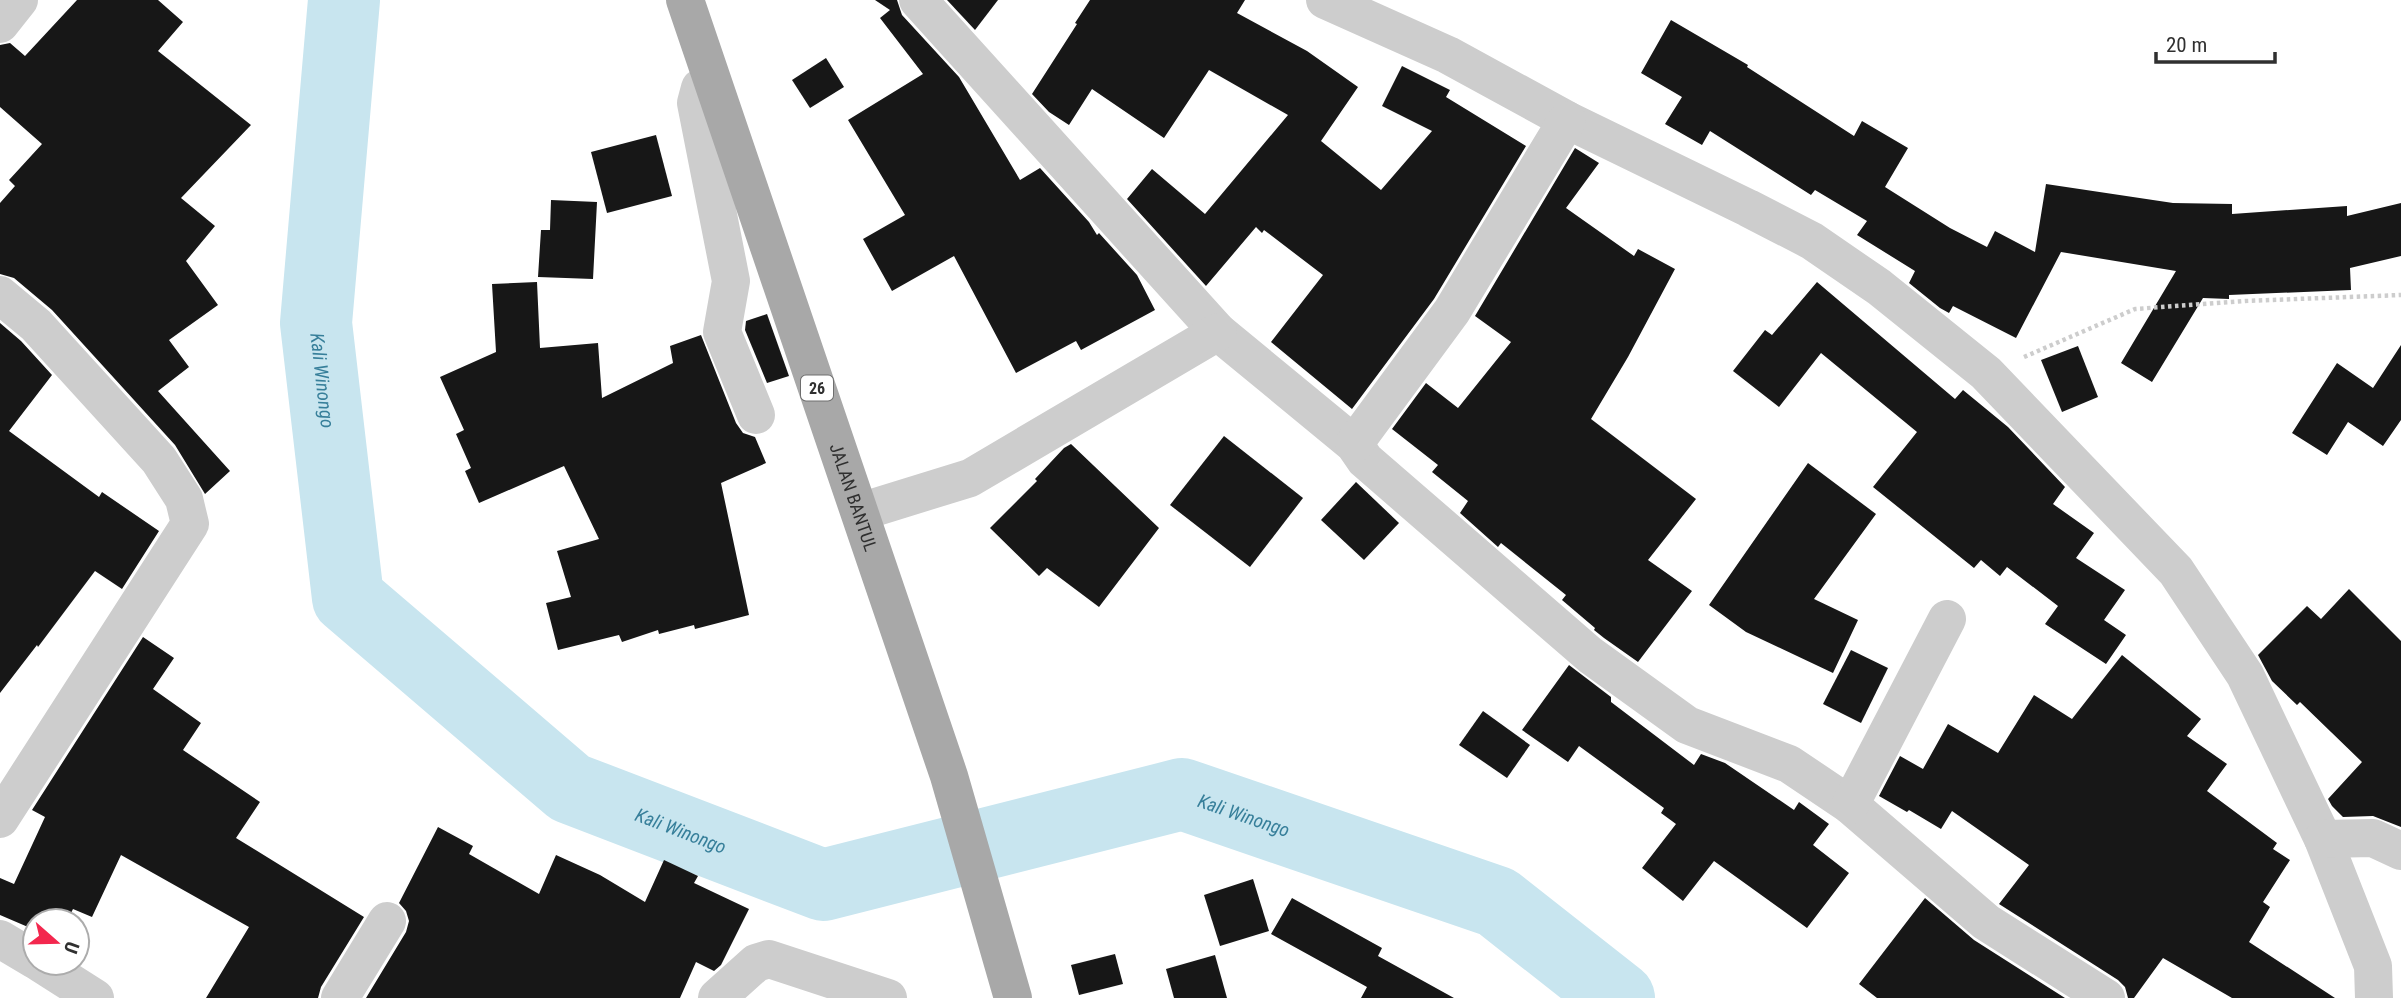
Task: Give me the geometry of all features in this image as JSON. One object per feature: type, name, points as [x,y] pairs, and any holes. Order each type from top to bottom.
[{"type":"main road","name":"JALAN BANTUL","points":[[685,0],[948,776],[1013,998]]},
{"type":"street","points":[[0,24],[19,0]]},
{"type":"street","points":[[918,0],[1218,332],[1354,444],[1365,460],[1590,655],[1687,725],[1789,764],[1850,805],[1986,922],[2106,998]]},
{"type":"street","points":[[1325,0],[1448,55],[1567,120],[1812,241],[1879,287],[1986,373],[2176,571],[2245,675],[2323,839],[2373,967],[2374,998]]},
{"type":"street","points":[[712,81],[700,88],[696,103],[731,281],[722,332],[756,415]]},
{"type":"street","points":[[1354,444],[1452,311],[1567,120]]},
{"type":"street","points":[[0,295],[36,325],[159,460],[184,499],[190,524],[0,819]]},
{"type":"street","points":[[860,512],[971,478],[1218,332]]},
{"type":"street","points":[[1850,805],[1947,619]]},
{"type":"street","points":[[2323,839],[2373,838],[2401,851]]},
{"type":"street","points":[[340,998],[387,921]]},
{"type":"street","points":[[0,940],[21,952]]},
{"type":"street","points":[[717,998],[756,963],[769,959],[888,998]]},
{"type":"street","points":[[62,977],[95,998]]},
{"type":"path","points":[[1986,373],[2135,309],[2245,301],[2401,295]]},
{"type":"building","points":[[77,0],[158,0],[183,22],[158,51],[251,125],[181,198],[215,226],[186,261],[218,305],[169,340],[189,367],[158,391],[230,471],[205,494],[175,445],[52,310],[14,278],[0,274],[0,203],[15,186],[9,180],[42,144],[0,107],[0,45],[10,43],[25,56]]},
{"type":"building","points":[[875,0],[897,0],[902,15],[959,77],[1020,180],[1040,168],[1089,222],[1097,235],[1099,233],[1137,275],[1155,310],[1081,350],[1076,341],[1016,373],[954,256],[892,291],[863,239],[905,215],[848,120],[923,74],[880,18],[890,10]]},
{"type":"building","points":[[947,0],[998,0],[975,30]]},
{"type":"building","points":[[1090,0],[1245,0],[1237,13],[1307,51],[1358,87],[1321,141],[1381,190],[1432,131],[1382,106],[1402,66],[1450,90],[1446,97],[1526,146],[1434,299],[1352,409],[1271,342],[1323,275],[1264,230],[1262,233],[1256,227],[1206,286],[1127,199],[1152,169],[1205,214],[1288,115],[1209,70],[1164,138],[1092,89],[1069,125],[1049,112],[1032,94]]},
{"type":"building","points":[[1671,20],[1748,65],[1747,67],[1854,136],[1862,121],[1908,148],[1885,187],[1950,228],[1987,247],[1995,231],[2035,252],[2046,184],[2173,203],[2232,204],[2232,214],[2347,206],[2347,216],[2401,203],[2401,256],[2350,268],[2351,290],[2229,295],[2229,299],[2203,298],[2152,382],[2121,363],[2176,271],[2061,252],[2016,338],[1953,306],[1949,313],[1909,283],[1915,271],[1857,235],[1867,221],[1815,190],[1811,195],[1710,131],[1702,145],[1665,124],[1682,97],[1641,73]]},
{"type":"building","points":[[826,58],[844,87],[810,108],[792,80]]},
{"type":"building","points":[[656,135],[672,196],[607,213],[591,152]]},
{"type":"building","points":[[1575,148],[1599,163],[1566,208],[1634,256],[1638,249],[1675,269],[1591,419],[1696,499],[1648,560],[1692,591],[1638,662],[1594,630],[1595,628],[1562,600],[1566,595],[1501,543],[1498,547],[1460,513],[1468,501],[1432,472],[1438,465],[1392,429],[1426,383],[1458,408],[1511,342],[1475,316]]},
{"type":"building","points":[[551,200],[597,202],[593,279],[538,277],[541,230],[550,230]]},
{"type":"building","points":[[537,282],[540,348],[598,343],[602,398],[673,363],[670,346],[701,335],[736,423],[743,433],[755,437],[766,463],[721,483],[749,615],[695,629],[694,625],[659,634],[658,630],[622,642],[619,635],[558,650],[546,603],[571,597],[557,551],[599,539],[564,466],[479,503],[465,471],[471,468],[456,434],[464,430],[440,377],[496,352],[492,284]]},
{"type":"building","points":[[1817,282],[1955,399],[1963,390],[2008,427],[2065,487],[2053,504],[2094,533],[2076,558],[2125,590],[2104,620],[2126,635],[2106,664],[2045,624],[2058,606],[2007,567],[2000,576],[1981,560],[1974,568],[1873,487],[1917,432],[1821,353],[1779,407],[1733,371],[1765,330],[1772,335]]},
{"type":"building","points":[[767,314],[789,376],[767,383],[745,330],[746,321]]},
{"type":"building","points":[[0,323],[21,341],[52,375],[9,431],[99,497],[102,492],[159,531],[122,589],[95,571],[0,693]]},
{"type":"building","points":[[2401,345],[2401,420],[2383,446],[2348,422],[2327,455],[2292,433],[2337,363],[2373,388]]},
{"type":"building","points":[[2078,346],[2098,397],[2062,412],[2041,360]]},
{"type":"building","points":[[1224,436],[1303,498],[1250,567],[1170,505]]},
{"type":"building","points":[[1071,444],[1159,528],[1099,607],[1047,568],[1039,576],[990,528],[1037,481],[1035,479],[1064,448]]},
{"type":"building","points":[[1808,463],[1876,514],[1814,599],[1858,620],[1833,673],[1746,632],[1709,605]]},
{"type":"building","points":[[1356,482],[1399,523],[1364,560],[1321,520]]},
{"type":"building","points":[[2349,589],[2401,641],[2401,827],[2373,816],[2343,817],[2332,806],[2328,799],[2362,762],[2300,702],[2297,705],[2272,681],[2258,655],[2307,606],[2321,619]]},
{"type":"building","points":[[143,637],[174,658],[153,689],[201,723],[183,750],[260,802],[236,838],[364,917],[321,987],[318,998],[206,998],[249,927],[121,855],[92,917],[91,907],[21,907],[21,924],[0,915],[0,878],[14,884],[45,817],[32,810]]},
{"type":"building","points":[[1851,650],[1888,668],[1861,723],[1823,704]]},
{"type":"building","points":[[2122,655],[2201,719],[2187,736],[2227,764],[2207,791],[2277,843],[2273,849],[2290,860],[2263,902],[2270,907],[2249,942],[2335,998],[2232,998],[2163,958],[2134,998],[2128,998],[2125,987],[2118,980],[1999,904],[2029,865],[1952,811],[1941,829],[1879,796],[1900,756],[1923,769],[1948,724],[1998,753],[2034,695],[2072,719]]},
{"type":"building","points":[[1569,665],[1611,697],[1611,702],[1694,765],[1701,754],[1725,763],[1794,810],[1799,802],[1829,824],[1813,845],[1849,873],[1807,928],[1714,861],[1683,901],[1642,868],[1676,824],[1661,813],[1664,808],[1579,746],[1568,762],[1522,730]]},
{"type":"building","points":[[1483,711],[1530,745],[1507,778],[1459,745]]},
{"type":"building","points":[[438,827],[473,846],[469,854],[539,894],[556,855],[600,875],[645,902],[664,860],[698,876],[694,883],[749,909],[721,965],[714,971],[696,962],[680,998],[366,998],[406,932],[409,921],[406,911],[399,903]]},
{"type":"building","points":[[1253,879],[1269,931],[1220,946],[1204,895]]},
{"type":"building","points":[[1292,898],[1382,948],[1378,956],[1454,998],[1361,998],[1367,987],[1271,934]]},
{"type":"building","points":[[1925,898],[1974,940],[2065,998],[1877,998],[1859,984]]},
{"type":"building","points":[[1115,954],[1123,984],[1079,995],[1071,965]]},
{"type":"building","points":[[1215,955],[1227,998],[1174,998],[1166,969]]},
{"type":"waterway","name":"Kali Winongo","points":[[344,0],[316,323],[348,598],[570,788],[823,885],[1182,794],[1497,902],[1619,998]]}]
